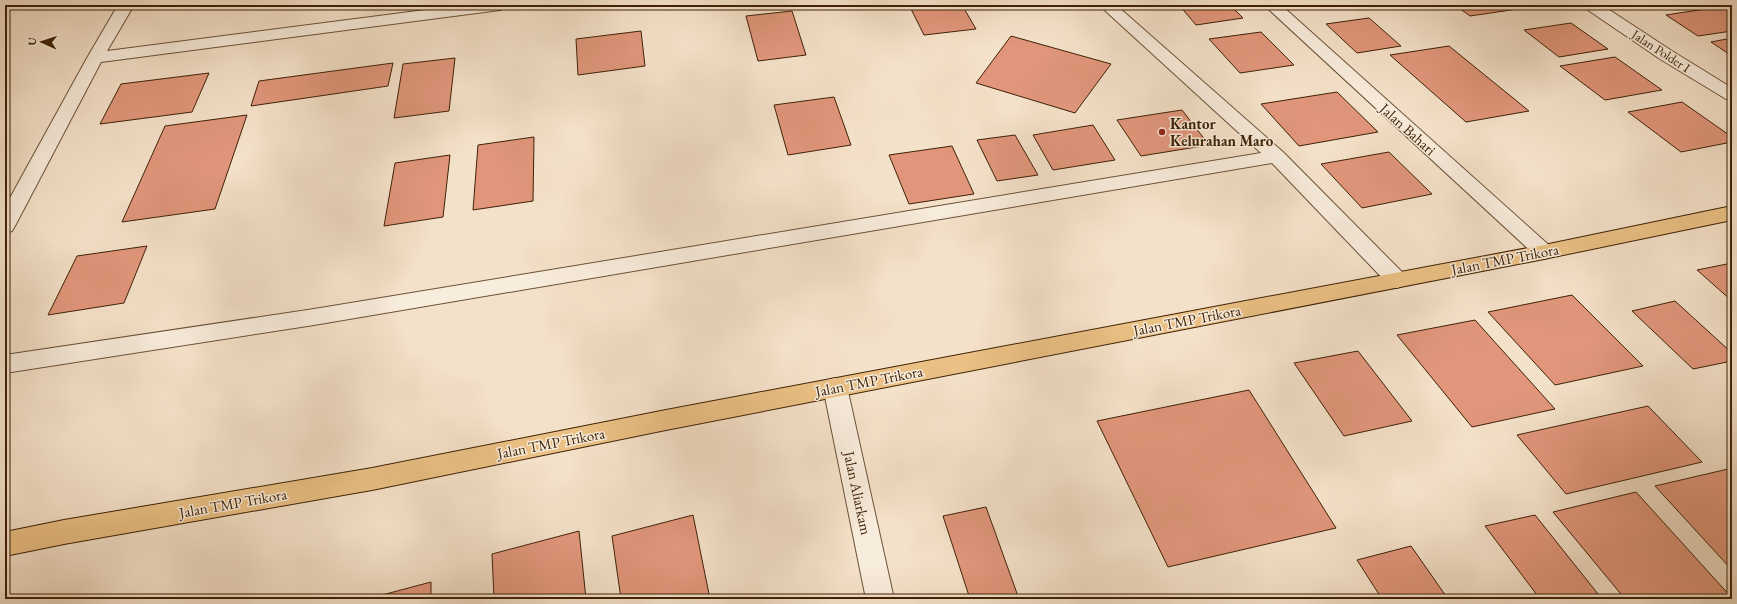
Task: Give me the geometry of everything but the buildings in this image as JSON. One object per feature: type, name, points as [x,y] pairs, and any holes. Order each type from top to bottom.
[{"type":"highway","name":"Jalan TMP Trikora","points":[[5,544],[64,532],[372,479],[835,387],[1544,252],[1732,213]]},
{"type":"street","points":[[5,226],[95,58],[126,5]]},
{"type":"street","points":[[95,58],[403,11],[500,5]]},
{"type":"street","points":[[1107,5],[1276,156],[1398,280]]},
{"type":"street","name":"Jalan Bahari","points":[[1272,5],[1544,252]]},
{"type":"street","name":"Jalan Polder I","points":[[1591,5],[1666,55],[1732,95]]},
{"type":"street","points":[[5,364],[314,317],[1276,156]]},
{"type":"street","name":"Jalan Aliarkam","points":[[835,387],[880,599]]},
{"type":"place","name":"Kantor Kelurahan Maro","points":[[1162,132]]}]
